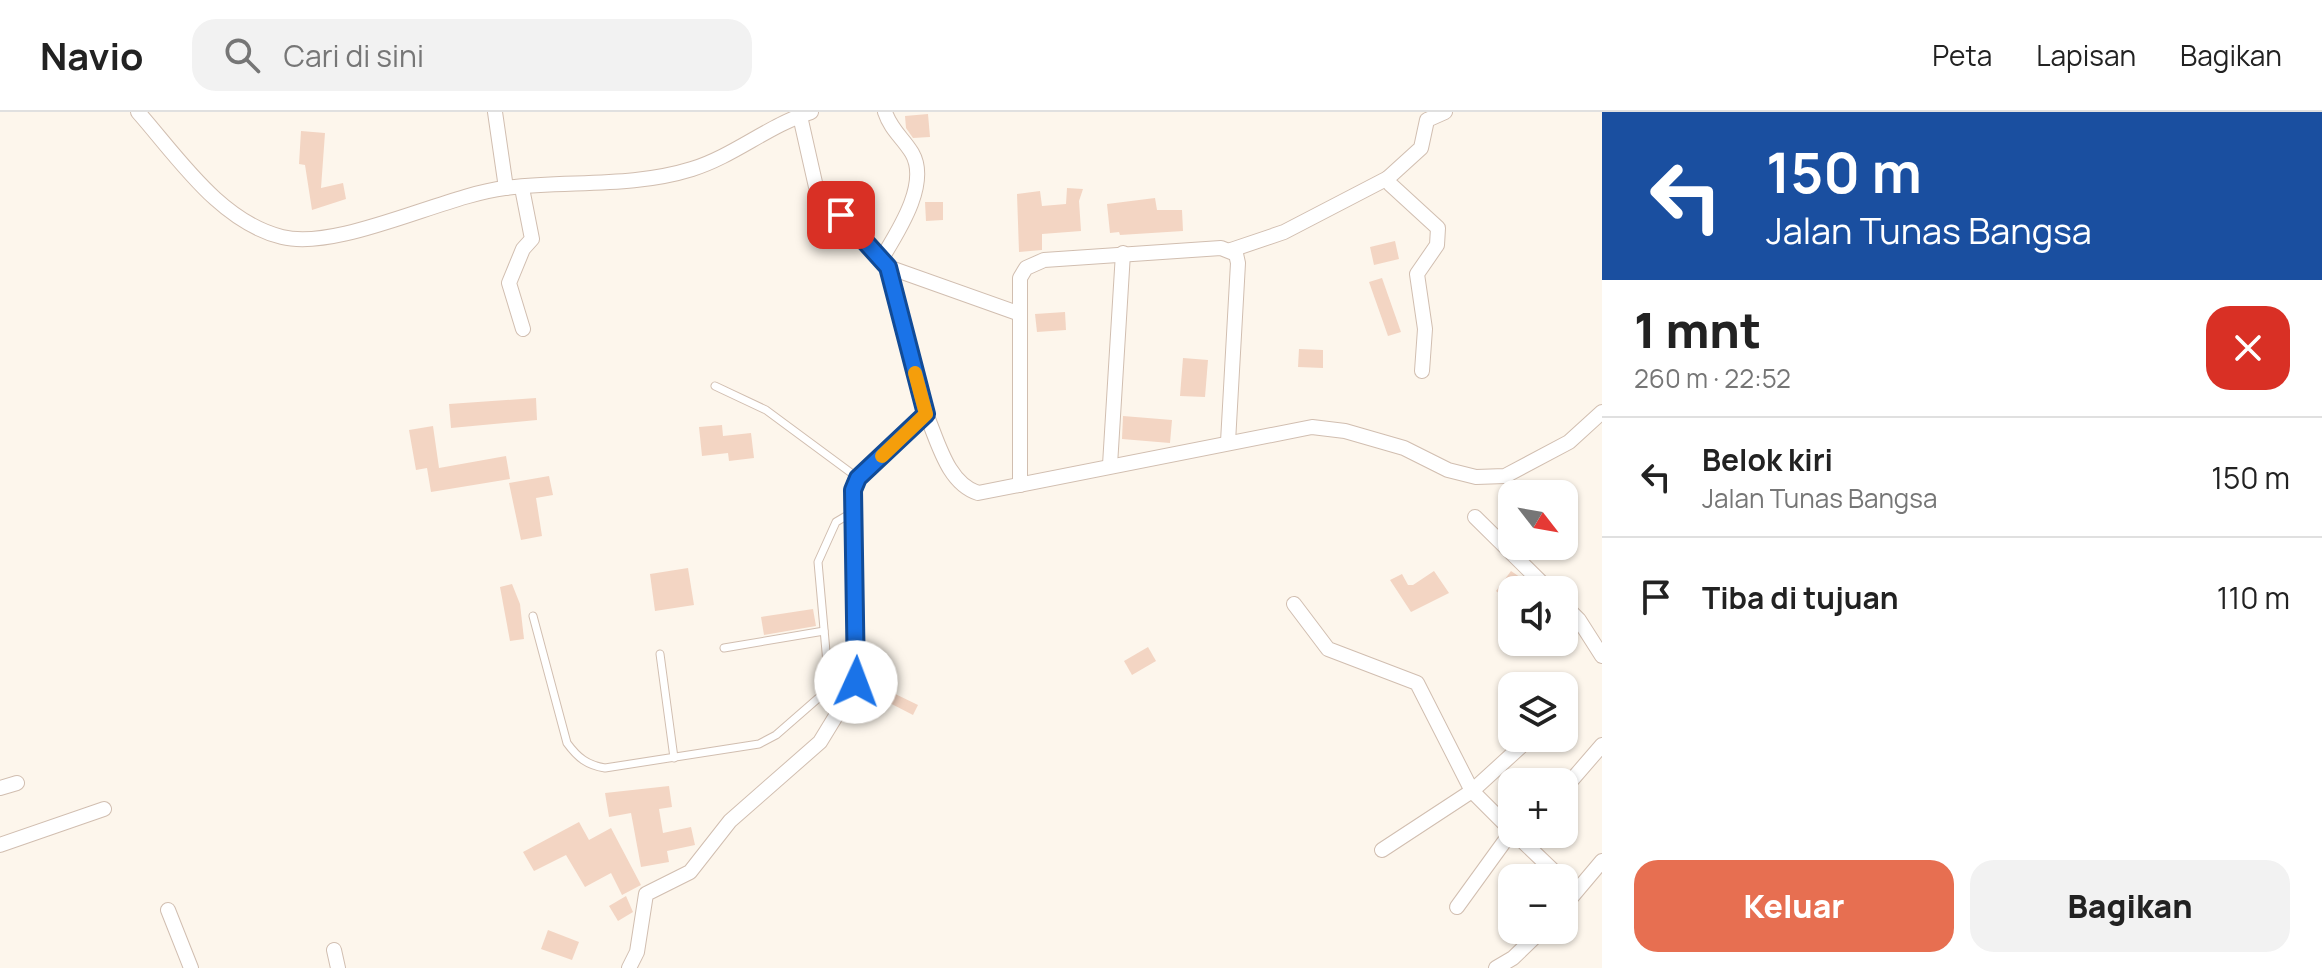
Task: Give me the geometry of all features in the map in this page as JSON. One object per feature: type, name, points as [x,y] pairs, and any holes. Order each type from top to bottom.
[{"type":"street","points":[[138,112],[213,196],[248,222],[283,237],[326,237],[506,188],[667,176],[725,157],[806,114],[816,187],[885,263],[926,414],[952,473],[964,487],[978,493],[1228,442],[1328,427],[1404,448],[1448,470],[1476,477],[1505,476],[1569,442],[1602,412]]},
{"type":"street","points":[[495,112],[506,188]]},
{"type":"street","points":[[885,112],[893,132],[914,156],[916,165],[913,206],[885,263]]},
{"type":"street","points":[[1020,485],[1020,278],[1031,264],[1123,253],[1231,250],[1284,232],[1388,178],[1421,148],[1427,120],[1445,112]]},
{"type":"street","points":[[1388,178],[1390,184],[1435,223],[1439,234],[1434,251],[1417,274],[1425,329],[1422,371]]},
{"type":"street","points":[[522,188],[532,239],[523,249],[509,283],[523,329]]},
{"type":"street","points":[[1228,442],[1238,263],[1231,250]]},
{"type":"street","points":[[1110,465],[1123,253]]},
{"type":"street","points":[[885,263],[1020,314]]},
{"type":"street","points":[[629,968],[637,952],[646,894],[690,872],[730,821],[820,742],[856,682],[853,490],[858,478],[926,414]]},
{"type":"street","points":[[1475,517],[1535,576]]},
{"type":"street","points":[[1294,604],[1328,649],[1417,683],[1472,791],[1498,816]]},
{"type":"street","points":[[1578,619],[1602,656]]},
{"type":"street","points":[[1578,773],[1602,745]]},
{"type":"street","points":[[1382,850],[1472,791],[1515,752]]},
{"type":"street","points":[[0,788],[17,783]]},
{"type":"street","points":[[0,845],[104,809]]},
{"type":"street","points":[[1457,907],[1505,848]]},
{"type":"street","points":[[1531,848],[1548,864]]},
{"type":"street","points":[[1578,892],[1602,861]]},
{"type":"street","points":[[168,910],[191,968]]},
{"type":"street","points":[[1496,968],[1528,944]]},
{"type":"street","points":[[334,950],[338,968]]},
{"type":"lane","points":[[715,386],[766,410],[858,478]]},
{"type":"lane","points":[[533,616],[567,743],[576,756],[591,766],[605,768],[759,744],[776,735],[817,702],[828,674],[818,562],[836,522],[853,512]]},
{"type":"lane","points":[[724,648],[824,631]]},
{"type":"lane","points":[[660,654],[674,758]]},
{"type":"building","points":[[928,114],[930,137],[913,138],[906,128],[905,116]]},
{"type":"building","points":[[301,131],[325,133],[321,188],[343,183],[346,199],[312,210],[305,165],[299,164]]},
{"type":"building","points":[[1067,188],[1083,189],[1079,201],[1081,231],[1042,234],[1042,250],[1019,252],[1017,194],[1040,191],[1042,206],[1066,204]]},
{"type":"building","points":[[1155,198],[1157,210],[1182,210],[1183,231],[1110,233],[1107,204]]},
{"type":"building","points":[[925,202],[943,202],[943,220],[926,221]]},
{"type":"building","points":[[1395,241],[1399,259],[1374,265],[1370,247]]},
{"type":"building","points":[[1382,278],[1401,332],[1388,336],[1369,282]]},
{"type":"building","points":[[1065,312],[1066,330],[1037,332],[1035,314]]},
{"type":"building","points":[[1299,349],[1323,350],[1323,368],[1298,367]]},
{"type":"building","points":[[1183,358],[1208,360],[1205,397],[1180,396]]},
{"type":"building","points":[[536,398],[537,420],[451,428],[449,404]]},
{"type":"building","points":[[1123,416],[1172,420],[1170,443],[1122,439]]},
{"type":"building","points":[[722,425],[723,436],[751,433],[754,458],[729,461],[728,453],[702,456],[699,427]]},
{"type":"building","points":[[433,426],[439,468],[506,456],[510,479],[431,492],[427,468],[416,470],[409,430]]},
{"type":"building","points":[[549,476],[553,495],[536,498],[542,536],[521,540],[509,483]]},
{"type":"building","points":[[688,568],[694,605],[655,611],[650,574]]},
{"type":"building","points":[[1434,571],[1449,593],[1411,612],[1390,580],[1402,574],[1408,585],[1413,585]]},
{"type":"building","points":[[512,584],[520,604],[524,639],[510,641],[500,587]]},
{"type":"building","points":[[813,609],[816,626],[764,635],[761,617]]},
{"type":"building","points":[[1148,647],[1156,661],[1132,675],[1124,661]]},
{"type":"building","points":[[885,689],[918,705],[913,715],[880,698]]},
{"type":"building","points":[[669,786],[672,807],[659,809],[663,833],[691,827],[695,845],[667,851],[669,862],[641,867],[631,813],[609,817],[605,793]]},
{"type":"building","points":[[579,822],[589,840],[611,828],[641,885],[622,895],[611,873],[585,887],[566,855],[534,871],[523,852]]},
{"type":"building","points":[[626,896],[633,912],[618,921],[609,906]]},
{"type":"building","points":[[548,930],[579,942],[572,960],[541,949]]},
{"type":"slow traffic","points":[[882,456],[926,414],[915,373]]},
{"type":"route","points":[[841,215],[888,267],[926,414],[858,478],[853,490],[856,682]]}]
